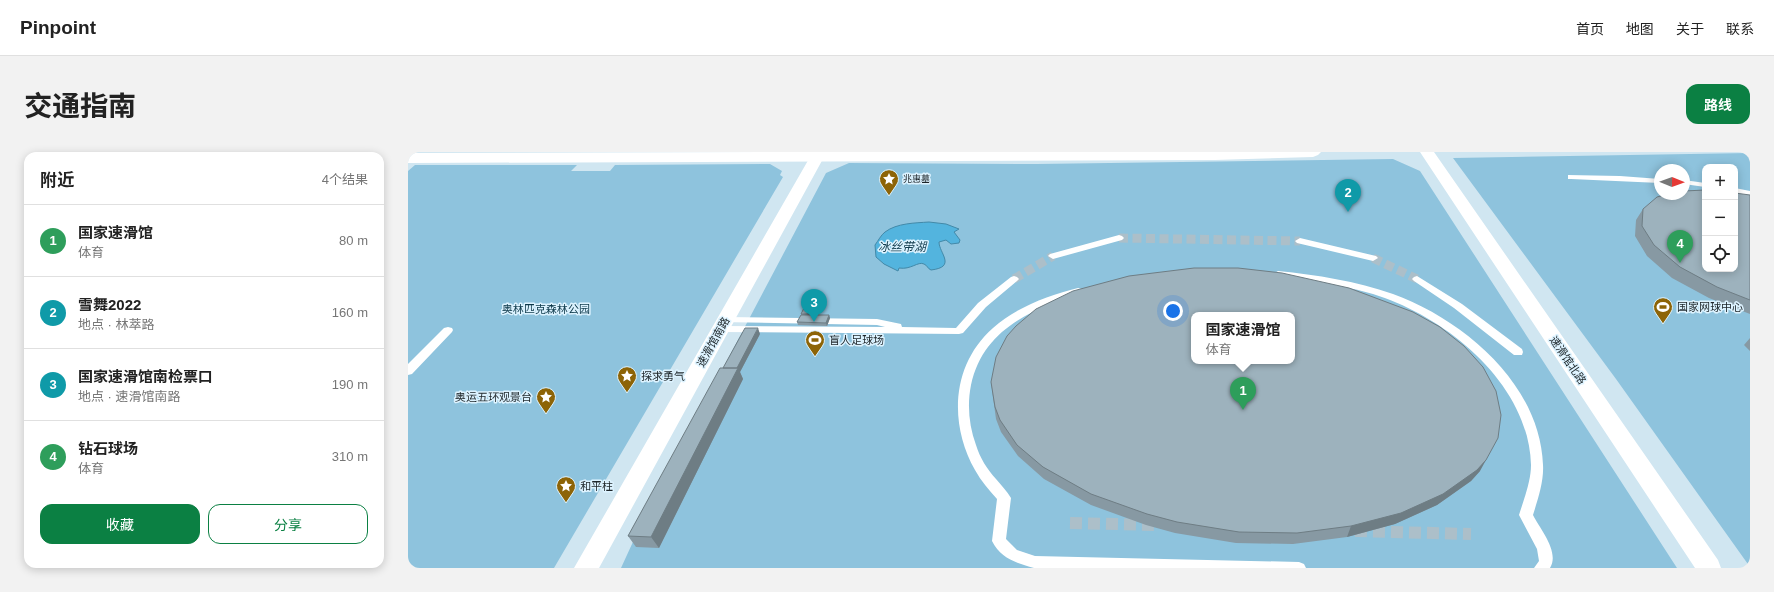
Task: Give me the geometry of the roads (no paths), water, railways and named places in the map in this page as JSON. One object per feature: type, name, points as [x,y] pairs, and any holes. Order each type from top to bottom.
[{"type":"main road","points":[[408,158],[816,157],[1210,153],[1241,154],[1314,152]]},
{"type":"street","name":"速滑馆北路","points":[[1427,152],[1709,568]]},
{"type":"street","name":"速滑馆南路","points":[[586,568],[816,157]]},
{"type":"street","points":[[1571,177],[1654,181]]},
{"type":"street","points":[[1690,183],[1702,185]]},
{"type":"street","points":[[1738,191],[1750,194]]},
{"type":"street","points":[[1053,256],[1119,238]]},
{"type":"street","points":[[1300,240],[1373,258]]},
{"type":"street","points":[[1265,272],[1354,286],[1391,297],[1424,313],[1454,332],[1482,354],[1494,367],[1514,394],[1522,408],[1533,436],[1537,464],[1536,478],[1526,515],[1544,548],[1546,563],[1541,568]]},
{"type":"street","points":[[722,325],[959,331],[982,305],[1014,279]]},
{"type":"street","points":[[1417,279],[1458,306],[1518,352]]},
{"type":"street","points":[[1087,288],[1038,307],[997,330],[975,358],[965,381],[961,408],[965,435],[977,464],[1004,498],[999,541],[1012,555],[1035,562],[1299,568]]},
{"type":"street","points":[[408,371],[448,330]]},
{"type":"water","name":"冰丝带湖","points":[[929,222],[946,224],[959,229],[954,232],[960,240],[959,243],[951,244],[946,240],[939,242],[945,259],[943,266],[931,270],[922,263],[907,268],[899,268],[898,271],[884,264],[876,257],[875,245],[885,232],[901,225]]},
{"type":"tunnel","points":[[1119,238],[1300,241]]},
{"type":"tunnel","points":[[1014,279],[1053,256]]},
{"type":"tunnel","points":[[1373,258],[1417,279]]},
{"type":"tunnel","points":[[1070,523],[1158,525]]},
{"type":"tunnel","points":[[1355,531],[1471,534]]},
{"type":"place","name":"兆惠墓","points":[[889,196]]},
{"type":"place","name":"雪舞2022","points":[[1348,212]]},
{"type":"place","name":"钻石球场","points":[[1680,263]]},
{"type":"place","name":"国家速滑馆南检票口","points":[[814,322]]},
{"type":"place","name":"国家网球中心","points":[[1663,324]]},
{"type":"place","name":"盲人足球场","points":[[815,357]]},
{"type":"place","name":"探求勇气","points":[[627,393]]},
{"type":"place","name":"国家速滑馆","points":[[1243,410]]},
{"type":"place","name":"奥运五环观景台","points":[[546,414]]},
{"type":"place","name":"和平柱","points":[[566,503]]},
{"type":"park label","name":"奥林匹克森林公园","points":[[546,309]]}]
